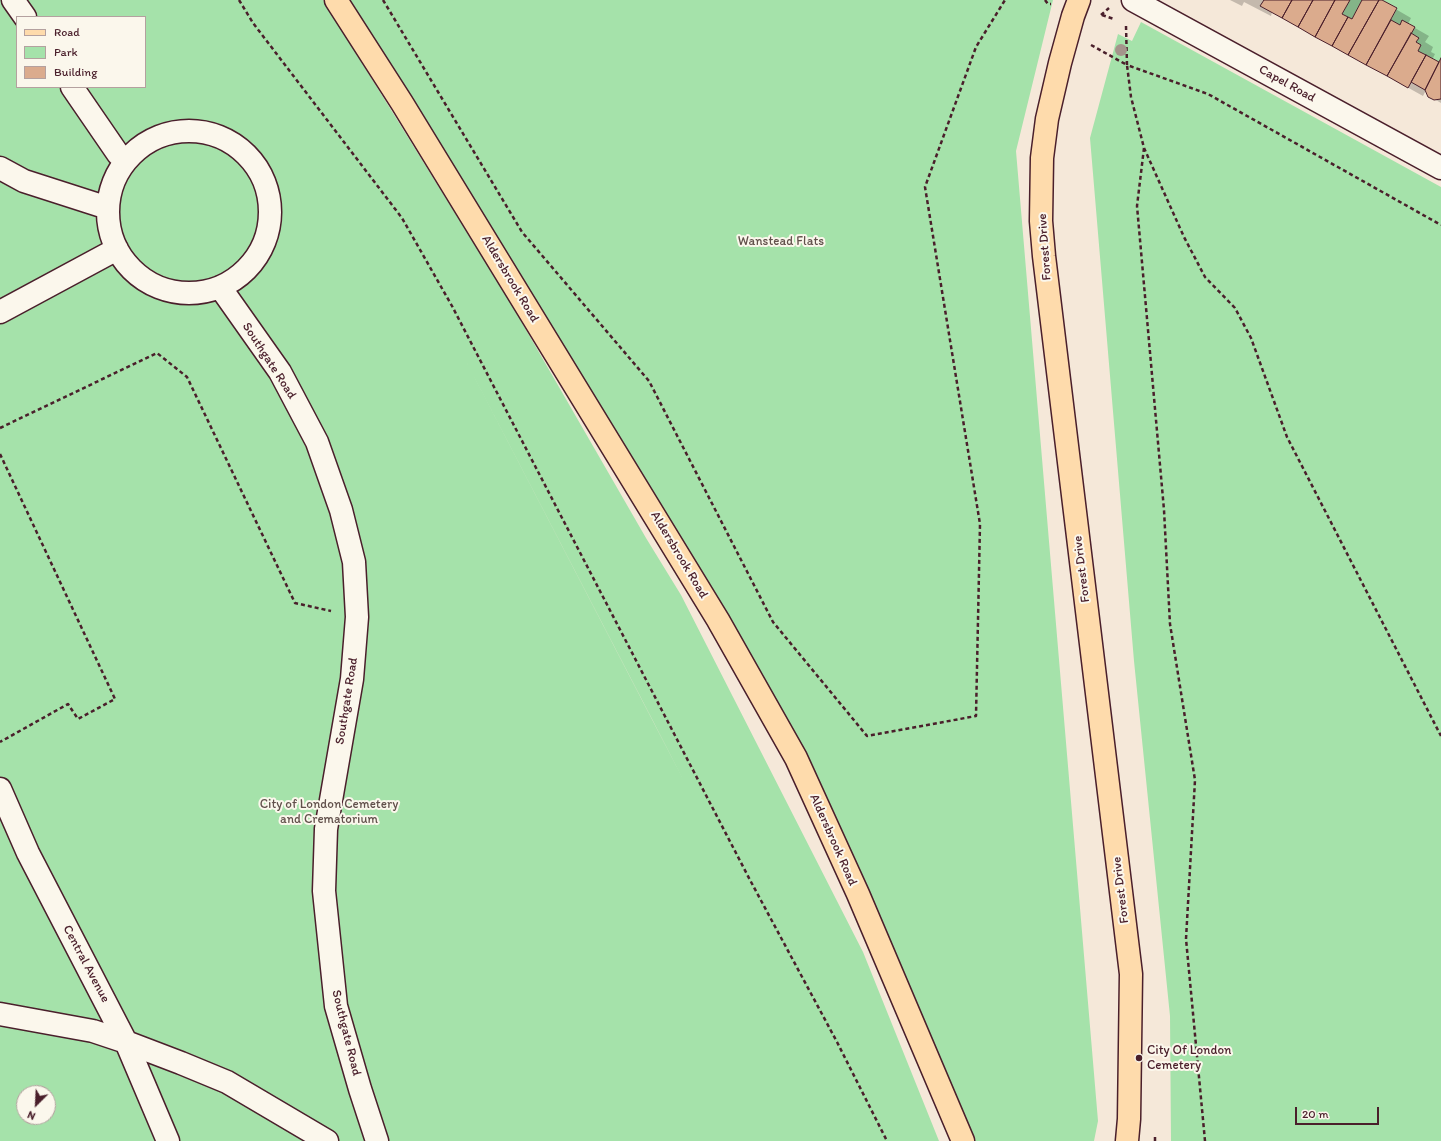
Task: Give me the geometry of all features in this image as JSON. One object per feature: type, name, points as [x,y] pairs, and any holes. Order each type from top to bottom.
[{"type":"main road","name":"Aldersbrook Road","points":[[336,0],[411,117],[718,620],[796,758],[858,894],[963,1141]]},
{"type":"main road","name":"Forest Drive","points":[[1079,0],[1060,63],[1047,119],[1042,158],[1041,221],[1131,974],[1129,1119],[1127,1141]]},
{"type":"street","points":[[13,0],[24,16]]},
{"type":"street","name":"Capel Road","points":[[1133,0],[1441,168]]},
{"type":"street","points":[[73,88],[118,154],[126,161]]},
{"type":"street","points":[[191,130],[216,134],[238,146],[255,163],[267,185],[271,210],[268,234],[258,257],[250,266],[241,275],[220,287],[197,293],[173,292],[150,283],[132,269],[117,250],[112,236],[108,208],[111,191],[117,175],[126,161],[144,144],[166,134],[191,130]]},
{"type":"street","points":[[0,168],[24,181],[108,208]]},
{"type":"street","points":[[0,312],[117,250]]},
{"type":"street","name":"Southgate Road","points":[[220,287],[280,372],[317,442],[341,510],[354,562],[357,617],[352,679],[326,829],[324,892],[336,1006],[377,1141]]},
{"type":"street","name":"Central Avenue","points":[[0,789],[28,853],[126,1042],[168,1141]]},
{"type":"street","points":[[0,1014],[93,1031],[126,1042],[227,1082],[327,1141]]},
{"type":"path","points":[[239,0],[253,23],[402,218],[452,306],[750,880],[837,1042],[887,1141]]},
{"type":"path","points":[[383,0],[522,232],[649,382],[773,622],[867,736],[976,716],[980,524],[925,187],[976,47],[1005,0]]},
{"type":"path","points":[[1126,24],[1126,65],[1131,97],[1144,148],[1184,237],[1205,277],[1235,308],[1251,338],[1287,437],[1441,736]]},
{"type":"path","points":[[1089,44],[1126,65],[1208,94],[1441,225]]},
{"type":"path","points":[[1144,148],[1137,206],[1164,510],[1170,624],[1195,780],[1186,939],[1206,1141]]},
{"type":"path","points":[[0,428],[157,352],[187,377],[295,603],[357,617]]},
{"type":"path","points":[[0,454],[115,699],[78,719],[68,704],[0,742]]},
{"type":"green space","name":"City of London Cemetery and Crematorium","points":[[0,0],[323,0],[510,302],[646,538],[681,595],[863,952],[939,1141],[0,1141]],"holes":[[[454,338],[652,719],[685,783]]]},
{"type":"green space","name":"Wanstead Flats","points":[[345,0],[1053,0],[1016,151],[1098,1121],[1094,1141],[972,1141],[821,784],[709,584]]},
{"type":"green space","points":[[1350,0],[1362,0],[1352,19],[1342,14]]},
{"type":"green space","points":[[1382,0],[1441,0],[1441,58],[1439,62],[1418,51],[1421,45],[1416,42],[1419,38],[1411,33],[1402,21],[1400,25],[1391,20],[1397,8]]},
{"type":"green space","points":[[1141,22],[1441,187],[1441,1141],[1171,1141],[1170,1016],[1134,661],[1090,138],[1118,34],[1132,41]]},
{"type":"building","points":[[1264,0],[1292,0],[1282,18],[1260,6]]},
{"type":"building","points":[[1292,0],[1313,0],[1298,27],[1282,18]]},
{"type":"building","points":[[1313,0],[1335,0],[1315,37],[1298,27]]},
{"type":"building","points":[[1335,0],[1350,0],[1342,14],[1348,17],[1332,46],[1315,37]]},
{"type":"building","points":[[1362,0],[1379,0],[1348,55],[1332,46],[1348,17],[1352,19]]},
{"type":"building","points":[[1379,0],[1382,0],[1397,8],[1366,65],[1348,55]]},
{"type":"building","points":[[1391,20],[1400,25],[1402,20],[1415,27],[1387,76],[1366,65]]},
{"type":"building","points":[[1411,33],[1419,38],[1416,42],[1421,45],[1418,51],[1426,55],[1408,88],[1387,76]]},
{"type":"building","points":[[1426,55],[1439,62],[1425,90],[1411,82]]},
{"type":"building","points":[[1441,58],[1441,99],[1434,100],[1428,97],[1425,90]]},
{"type":"place","name":"City Of London Cemetery","points":[[1139,1058]]}]
